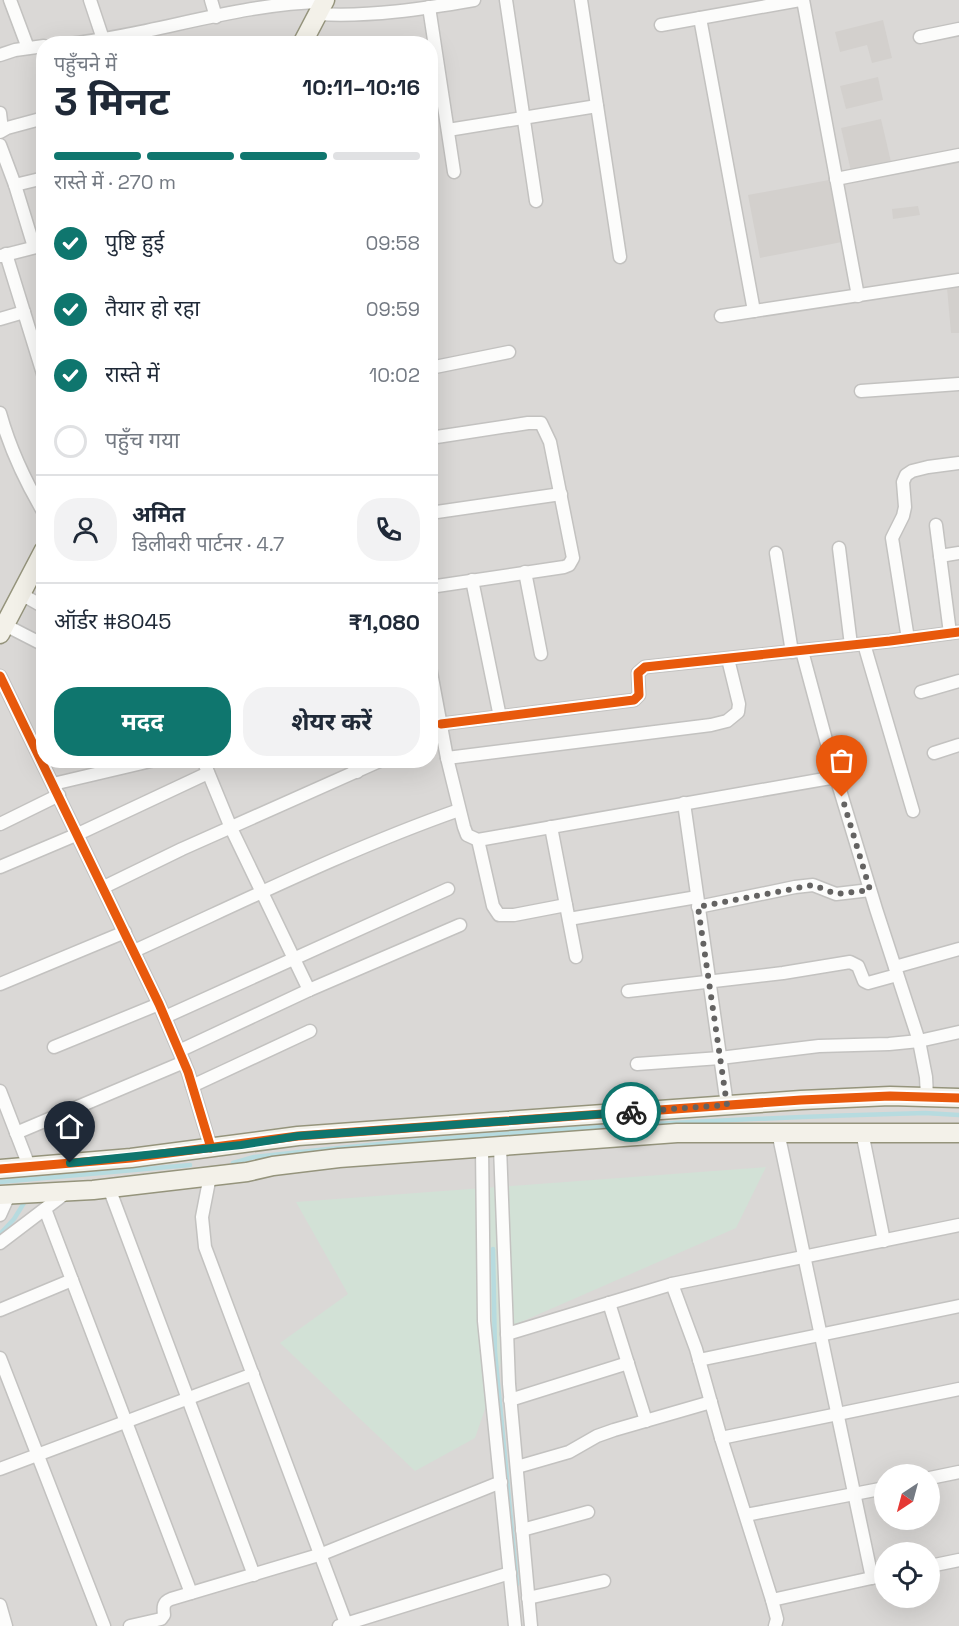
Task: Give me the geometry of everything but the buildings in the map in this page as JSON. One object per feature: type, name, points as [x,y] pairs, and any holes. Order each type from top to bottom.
[{"type":"street","points":[[10,0],[28,48]]},
{"type":"street","points":[[90,0],[103,36]]},
{"type":"street","points":[[211,0],[216,16]]},
{"type":"street","points":[[119,36],[277,5],[322,5],[352,16],[474,0]]},
{"type":"street","points":[[506,0],[536,201]]},
{"type":"street","points":[[581,0],[620,256]]},
{"type":"street","points":[[661,25],[802,0],[858,296]]},
{"type":"street","points":[[306,36],[322,5]]},
{"type":"street","points":[[429,7],[433,36]]},
{"type":"street","points":[[700,18],[754,311]]},
{"type":"street","points":[[920,38],[959,29]]},
{"type":"street","points":[[0,55],[36,47]]},
{"type":"street","points":[[438,65],[454,172]]},
{"type":"street","points":[[448,130],[597,106]]},
{"type":"street","points":[[0,113],[1,131],[36,120]]},
{"type":"street","points":[[0,145],[36,238]]},
{"type":"street","points":[[836,179],[959,155]]},
{"type":"street","points":[[15,185],[36,180]]},
{"type":"street","points":[[36,247],[3,255],[36,351]]},
{"type":"street","points":[[721,316],[959,280]]},
{"type":"street","points":[[0,319],[24,312]]},
{"type":"street","points":[[438,366],[509,352]]},
{"type":"street","points":[[861,391],[959,384]]},
{"type":"street","points":[[0,413],[9,446],[36,499]]},
{"type":"street","points":[[438,437],[541,423],[550,442],[573,558],[569,565],[564,567],[438,586]]},
{"type":"street","points":[[908,639],[892,538],[905,507],[903,482],[906,475],[912,471],[959,463]]},
{"type":"street","points":[[438,512],[561,494]]},
{"type":"street","points":[[441,724],[634,700],[639,695],[637,677],[641,669],[654,666],[955,632],[936,525]]},
{"type":"street","points":[[839,548],[851,645]]},
{"type":"street","points":[[940,556],[959,552]]},
{"type":"street","points":[[776,553],[797,651],[919,1041],[926,1077],[927,1097]]},
{"type":"street","points":[[36,565],[3,630],[36,642]]},
{"type":"street","points":[[525,572],[541,654]]},
{"type":"street","points":[[472,580],[500,717]]},
{"type":"street","points":[[21,594],[36,602]]},
{"type":"street","points":[[864,644],[913,811]]},
{"type":"street","points":[[447,758],[711,725],[727,721],[738,712],[739,704],[728,659]]},
{"type":"street","points":[[0,676],[36,749]]},
{"type":"street","points":[[921,692],[959,681]]},
{"type":"street","points":[[438,708],[459,810],[467,836],[478,840],[836,777]]},
{"type":"street","points":[[934,753],[959,745]]},
{"type":"street","points":[[45,768],[165,1017],[192,1086],[211,1148]]},
{"type":"street","points":[[0,824],[56,790],[129,768]]},
{"type":"street","points":[[0,867],[78,834],[199,768]]},
{"type":"street","points":[[208,768],[231,828],[264,892],[309,990]]},
{"type":"street","points":[[104,887],[231,828],[350,768]]},
{"type":"street","points":[[684,803],[727,1105]]},
{"type":"street","points":[[134,951],[361,848],[459,810]]},
{"type":"street","points":[[551,827],[576,957]]},
{"type":"street","points":[[478,840],[493,906],[499,915],[514,915],[566,905]]},
{"type":"street","points":[[569,919],[813,885],[836,894],[870,890]]},
{"type":"street","points":[[165,1017],[448,889]]},
{"type":"street","points":[[16,1133],[181,1056],[309,990],[460,925]]},
{"type":"street","points":[[0,984],[125,932]]},
{"type":"street","points":[[628,991],[783,973],[850,962],[858,966],[864,981],[868,982],[959,949]]},
{"type":"street","points":[[54,1047],[159,1004]]},
{"type":"street","points":[[192,1086],[310,1031]]},
{"type":"street","points":[[637,1064],[720,1058],[819,1046],[889,1044],[919,1041],[959,1032]]},
{"type":"street","points":[[0,1091],[4,1113],[16,1133],[29,1166]]},
{"type":"street","points":[[0,1169],[211,1148],[298,1136],[727,1105],[867,1097],[959,1098]]},
{"type":"street","points":[[772,1600],[872,1578],[778,1132]]},
{"type":"street","points":[[862,1132],[884,1240]]},
{"type":"street","points":[[0,1215],[4,1195],[109,1188],[339,1158],[677,1133],[959,1133]]},
{"type":"street","points":[[491,1147],[507,1334],[510,1400],[531,1626]]},
{"type":"street","points":[[491,1147],[484,1321],[515,1626]]},
{"type":"street","points":[[210,1176],[202,1217],[205,1247],[322,1554],[344,1625],[510,1572]]},
{"type":"street","points":[[109,1188],[254,1575]]},
{"type":"street","points":[[0,1243],[68,1191]]},
{"type":"street","points":[[45,1209],[191,1593]]},
{"type":"street","points":[[507,1334],[672,1284],[959,1224]]},
{"type":"street","points":[[0,1310],[72,1280]]},
{"type":"street","points":[[672,1284],[699,1360],[772,1600],[777,1619],[775,1626]]},
{"type":"street","points":[[609,1303],[646,1421]]},
{"type":"street","points":[[699,1360],[959,1306]]},
{"type":"street","points":[[0,1358],[104,1626]]},
{"type":"street","points":[[510,1400],[628,1363]]},
{"type":"street","points":[[0,1468],[39,1456],[252,1374]]},
{"type":"street","points":[[721,1438],[959,1389]]},
{"type":"street","points":[[517,1467],[568,1452],[597,1436],[711,1402]]},
{"type":"street","points":[[940,1476],[959,1472]]},
{"type":"street","points":[[130,1626],[161,1619],[164,1615],[163,1605],[166,1601],[322,1554],[501,1482]]},
{"type":"street","points":[[746,1515],[874,1490]]},
{"type":"street","points":[[522,1530],[588,1512]]},
{"type":"street","points":[[940,1564],[959,1560]]},
{"type":"street","points":[[528,1598],[603,1581]]},
{"type":"street","points":[[0,1605],[6,1626]]},
{"type":"shaded area","points":[[0,0],[959,0],[959,1626],[0,1626]]},
{"type":"shaded area","points":[[766,1167],[736,1228],[514,1325],[475,1438],[415,1471],[280,1343],[348,1294],[296,1202]]},
{"type":"waterway","points":[[233,1163],[254,1157],[338,1148],[589,1128],[925,1113],[959,1115]]},
{"type":"waterway","points":[[0,1182],[190,1165]]},
{"type":"waterway","points":[[0,1234],[14,1219],[24,1203]]},
{"type":"waterway","points":[[493,1249],[495,1352],[517,1584]]},
{"type":"cycle path","points":[[441,724],[634,700],[639,695],[638,673],[645,667],[959,632]]},
{"type":"cycle path","points":[[0,676],[36,750]]},
{"type":"cycle path","points":[[45,768],[159,1004],[188,1072],[211,1148]]},
{"type":"cycle path","points":[[0,1169],[131,1158],[298,1136],[801,1100],[890,1096],[959,1098]]},
{"type":"way so far","points":[[631,1112],[727,1105],[698,907],[813,885],[836,894],[870,890],[842,797]]},
{"type":"route","points":[[70,1163],[241,1145],[298,1136],[631,1112]]}]
